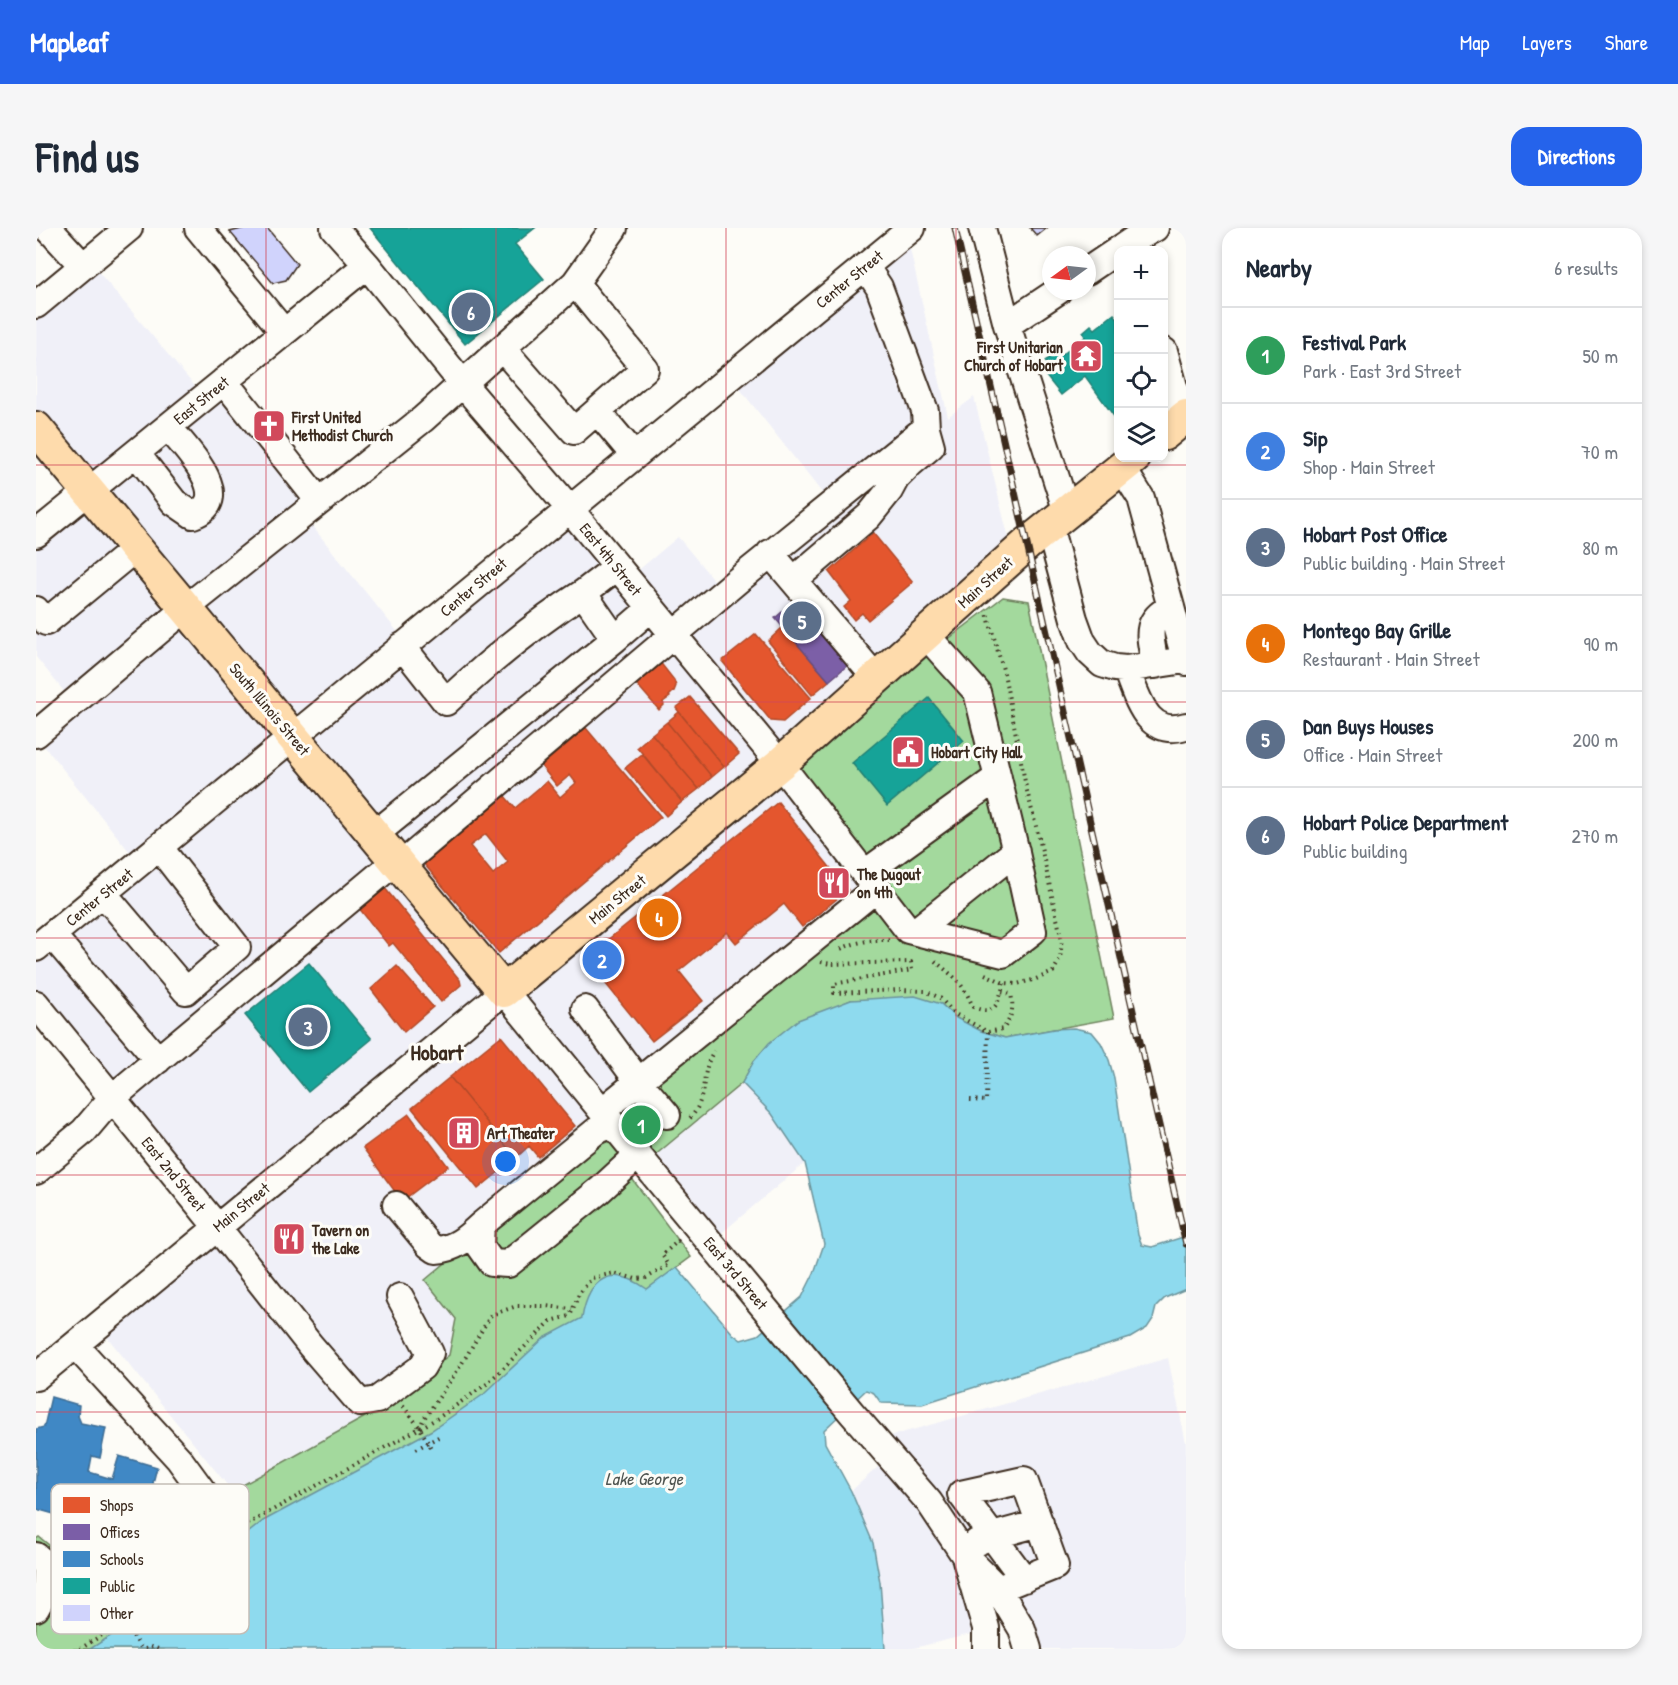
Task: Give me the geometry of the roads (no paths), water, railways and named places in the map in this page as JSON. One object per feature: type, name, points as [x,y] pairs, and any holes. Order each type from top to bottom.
[{"type":"main road","name":"South Illinois Street","points":[[36,428],[504,991]]},
{"type":"main road","name":"Main Street","points":[[504,991],[780,764],[925,634],[1058,519],[1128,463]]},
{"type":"street","points":[[48,228],[83,266]]},
{"type":"street","points":[[36,305],[129,228]]},
{"type":"street","points":[[198,228],[284,332]]},
{"type":"street","name":"East 4th Street","points":[[334,228],[780,764],[908,930],[905,936]]},
{"type":"street","points":[[36,734],[186,608],[423,419],[463,384],[575,283],[614,228]]},
{"type":"street","name":"Center Street","points":[[44,941],[912,228]]},
{"type":"street","points":[[982,228],[1058,519],[1074,619],[1082,641],[1090,653],[1102,664],[1115,668],[1126,669],[1186,661],[1175,600],[1128,463]]},
{"type":"street","points":[[1096,265],[1132,240],[1155,228]]},
{"type":"street","name":"East Street","points":[[36,534],[367,265]]},
{"type":"street","points":[[802,573],[869,516],[889,491],[896,478],[931,446],[926,428],[925,411],[879,287],[865,266]]},
{"type":"street","points":[[502,348],[574,431],[645,369],[575,283]]},
{"type":"street","points":[[1007,325],[1044,300]]},
{"type":"street","points":[[1165,354],[1177,423]]},
{"type":"street","points":[[224,381],[319,501]]},
{"type":"street","points":[[597,411],[634,456]]},
{"type":"street","points":[[136,453],[174,502],[193,515],[203,511],[210,495],[208,482],[202,469],[168,427]]},
{"type":"street","points":[[36,1171],[84,1131],[112,1098],[926,428]]},
{"type":"street","points":[[872,471],[889,491]]},
{"type":"street","points":[[36,610],[46,622],[136,548]]},
{"type":"street","points":[[775,550],[802,573],[880,674]]},
{"type":"street","points":[[775,550],[880,674]]},
{"type":"street","points":[[402,646],[446,702],[493,659],[617,567]]},
{"type":"street","points":[[583,593],[615,639]]},
{"type":"street","points":[[1155,665],[1151,626],[1154,619],[1175,600]]},
{"type":"street","points":[[374,835],[651,608]]},
{"type":"street","points":[[905,936],[1003,954],[1033,931],[977,692],[925,634]]},
{"type":"street","points":[[1126,669],[1143,709],[1152,722],[1165,728],[1186,726]]},
{"type":"street","points":[[396,1205],[429,1245],[436,1250],[446,1250],[464,1240],[596,1131],[638,1081],[875,886],[998,777]]},
{"type":"street","points":[[103,892],[186,991],[237,947],[159,847]]},
{"type":"street","points":[[905,936],[1016,851]]},
{"type":"street","points":[[44,941],[158,1060]]},
{"type":"street","name":"East 3rd Street","points":[[504,991],[851,1412],[929,1502],[962,1552],[998,1589],[1022,1629],[1028,1649]]},
{"type":"street","name":"Main Street","points":[[36,1377],[504,991]]},
{"type":"street","name":"East 2nd Street","points":[[36,1004],[310,1345],[360,1403],[377,1400],[422,1366],[430,1353],[400,1297]]},
{"type":"street","points":[[585,1009],[638,1081],[676,1119]]},
{"type":"street","points":[[481,1225],[480,1246],[492,1263],[508,1264],[600,1190],[638,1155]]},
{"type":"street","points":[[75,1345],[179,1459],[197,1484]]},
{"type":"street","points":[[998,1589],[1024,1579],[1055,1566],[1024,1480],[961,1494],[1024,1579]]},
{"type":"street","points":[[962,1552],[992,1536],[1040,1523]]},
{"type":"street","name":"East 3rd Street","points":[[962,1552],[986,1628],[986,1649]]},
{"type":"street","points":[[36,1608],[46,1590],[42,1560]]},
{"type":"water","name":"Lake George","points":[[915,996],[941,1004],[956,1018],[981,1031],[1005,1038],[1054,1029],[1074,1028],[1092,1032],[1101,1043],[1114,1078],[1138,1235],[1142,1245],[1152,1247],[1186,1236],[1186,1289],[1165,1298],[1156,1307],[1153,1319],[1147,1328],[1130,1338],[922,1404],[881,1403],[874,1393],[866,1390],[824,1430],[825,1443],[851,1491],[873,1543],[880,1582],[885,1649],[90,1649],[113,1634],[249,1634],[249,1532],[263,1521],[432,1430],[484,1394],[544,1338],[582,1318],[590,1293],[596,1284],[604,1279],[613,1276],[623,1277],[647,1289],[677,1267],[733,1334],[741,1340],[758,1335],[802,1297],[814,1273],[824,1244],[805,1163],[772,1114],[742,1083],[754,1061],[769,1043],[798,1020],[851,1000]]},
{"type":"railway","points":[[955,228],[1186,1244]]},
{"type":"place","name":"Hobart Police Department","points":[[471,312]]},
{"type":"place","name":"First Unitarian Church of Hobart","points":[[1086,356]]},
{"type":"place","name":"First United Methodist Church","points":[[269,426]]},
{"type":"place","name":"Dan Buys Houses","points":[[802,621]]},
{"type":"place","name":"Hobart City Hall","points":[[908,752]]},
{"type":"place","name":"The Dugout on 4th","points":[[834,883]]},
{"type":"place","name":"Montego Bay Grille","points":[[659,918]]},
{"type":"place","name":"Sip","points":[[602,960]]},
{"type":"place","name":"Hobart Post Office","points":[[308,1027]]},
{"type":"place","name":"Festival Park","points":[[641,1125]]},
{"type":"place","name":"Art Theater","points":[[464,1133]]},
{"type":"place","name":"Tavern on the Lake","points":[[289,1239]]},
{"type":"district","name":"Hobart","points":[[437,1052]]}]
